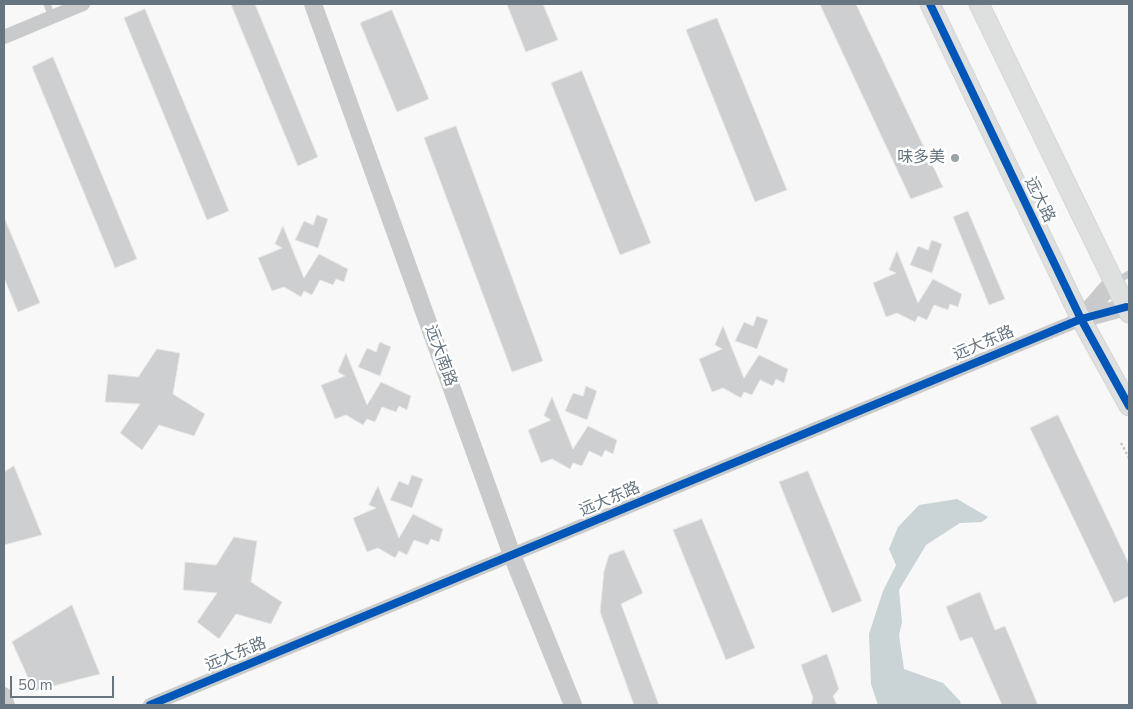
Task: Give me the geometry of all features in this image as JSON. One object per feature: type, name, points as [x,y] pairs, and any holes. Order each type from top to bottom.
[{"type":"main road","name":"远大路","points":[[930,4],[1081,319],[1129,406]]},
{"type":"main road","name":"远大路","points":[[980,4],[1121,278],[1128,308]]},
{"type":"street","points":[[4,37],[50,10],[83,4]]},
{"type":"street","name":"远大南路","points":[[313,4],[512,555],[573,705]]},
{"type":"street","points":[[1081,319],[1121,278]]},
{"type":"street","points":[[1081,319],[1128,308]]},
{"type":"street","name":"远大东路","points":[[150,705],[1081,319]]},
{"type":"street","points":[[4,694],[8,705]]},
{"type":"path","points":[[1121,443],[1129,458]]},
{"type":"shaded area","points":[[957,499],[988,517],[982,522],[960,523],[926,545],[899,590],[902,622],[899,635],[904,669],[943,683],[960,701],[961,705],[878,705],[871,684],[869,634],[883,591],[896,565],[889,549],[898,527],[919,505]]},
{"type":"building","points":[[231,4],[255,4],[318,157],[298,166]]},
{"type":"building","points":[[507,4],[543,4],[558,40],[526,52]]},
{"type":"building","points":[[820,4],[856,4],[943,187],[911,199]]},
{"type":"building","points":[[145,9],[229,211],[207,220],[124,18]]},
{"type":"building","points":[[392,10],[429,99],[397,112],[360,23]]},
{"type":"building","points":[[717,18],[787,190],[755,202],[686,30]]},
{"type":"building","points":[[53,57],[137,259],[115,268],[32,67]]},
{"type":"building","points":[[582,71],[651,243],[620,255],[551,83]]},
{"type":"building","points":[[456,126],[543,361],[512,372],[424,138]]},
{"type":"building","points":[[968,211],[1005,299],[989,305],[953,217]]},
{"type":"building","points":[[317,215],[328,219],[318,248],[295,240],[304,221],[313,225]]},
{"type":"building","points":[[4,217],[40,303],[18,312],[4,278]]},
{"type":"building","points":[[283,226],[304,278],[319,254],[348,269],[344,282],[336,279],[333,285],[320,280],[312,295],[304,291],[301,297],[284,287],[272,291],[258,258],[282,248],[275,244]]},
{"type":"building","points":[[932,240],[942,244],[932,273],[910,265],[918,246],[928,250]]},
{"type":"building","points":[[897,251],[918,303],[933,279],[962,294],[958,307],[950,304],[948,310],[934,305],[927,320],[918,316],[915,322],[897,313],[886,317],[873,283],[896,273],[889,270]]},
{"type":"building","points":[[757,316],[768,320],[757,349],[735,341],[744,322],[753,326]]},
{"type":"building","points":[[723,326],[744,378],[759,355],[788,369],[784,383],[776,379],[773,386],[760,380],[752,395],[744,392],[741,398],[723,388],[712,392],[699,359],[722,349],[715,345]]},
{"type":"building","points":[[380,342],[391,347],[380,376],[358,367],[367,348],[376,352]]},
{"type":"building","points":[[157,349],[180,353],[173,394],[205,414],[194,436],[159,425],[142,450],[120,433],[140,404],[105,402],[108,374],[138,377]]},
{"type":"building","points":[[346,353],[367,405],[381,382],[411,396],[407,410],[399,406],[396,412],[382,407],[375,422],[367,419],[363,425],[346,415],[335,419],[321,385],[345,376],[338,372]]},
{"type":"building","points":[[586,386],[597,391],[587,420],[565,411],[573,393],[583,396]]},
{"type":"building","points":[[552,397],[573,449],[588,426],[617,440],[613,454],[605,450],[602,457],[589,451],[582,466],[573,463],[570,469],[552,459],[541,463],[528,430],[551,420],[544,416]]},
{"type":"building","points":[[1058,415],[1129,564],[1129,596],[1114,603],[1030,428]]},
{"type":"building","points":[[14,466],[42,535],[4,545],[4,472]]},
{"type":"building","points":[[808,471],[862,601],[832,613],[779,482]]},
{"type":"building","points":[[412,475],[423,479],[412,508],[390,500],[399,481],[408,485]]},
{"type":"building","points":[[378,486],[399,538],[413,514],[443,529],[439,542],[431,539],[428,545],[414,540],[407,555],[399,551],[395,558],[378,548],[367,552],[353,518],[376,508],[369,505]]},
{"type":"building","points":[[702,519],[755,648],[726,660],[673,530]]},
{"type":"building","points":[[234,537],[257,541],[251,582],[282,602],[271,624],[236,614],[219,639],[197,622],[217,593],[183,590],[185,562],[216,565]]},
{"type":"building","points":[[624,550],[643,593],[621,604],[659,705],[634,705],[600,612],[604,571],[609,555]]},
{"type":"building","points":[[980,592],[995,630],[1005,626],[1038,705],[1002,705],[972,637],[960,641],[946,607]]},
{"type":"building","points":[[72,605],[100,674],[34,691],[12,642]]},
{"type":"building","points":[[827,654],[839,689],[833,696],[837,705],[811,705],[813,698],[801,665]]},
{"type":"cycle path","points":[[930,4],[1081,319],[1129,406]]},
{"type":"cycle path","points":[[150,705],[1081,319],[1126,307]]},
{"type":"place","name":"味多美","points":[[955,158]]}]
